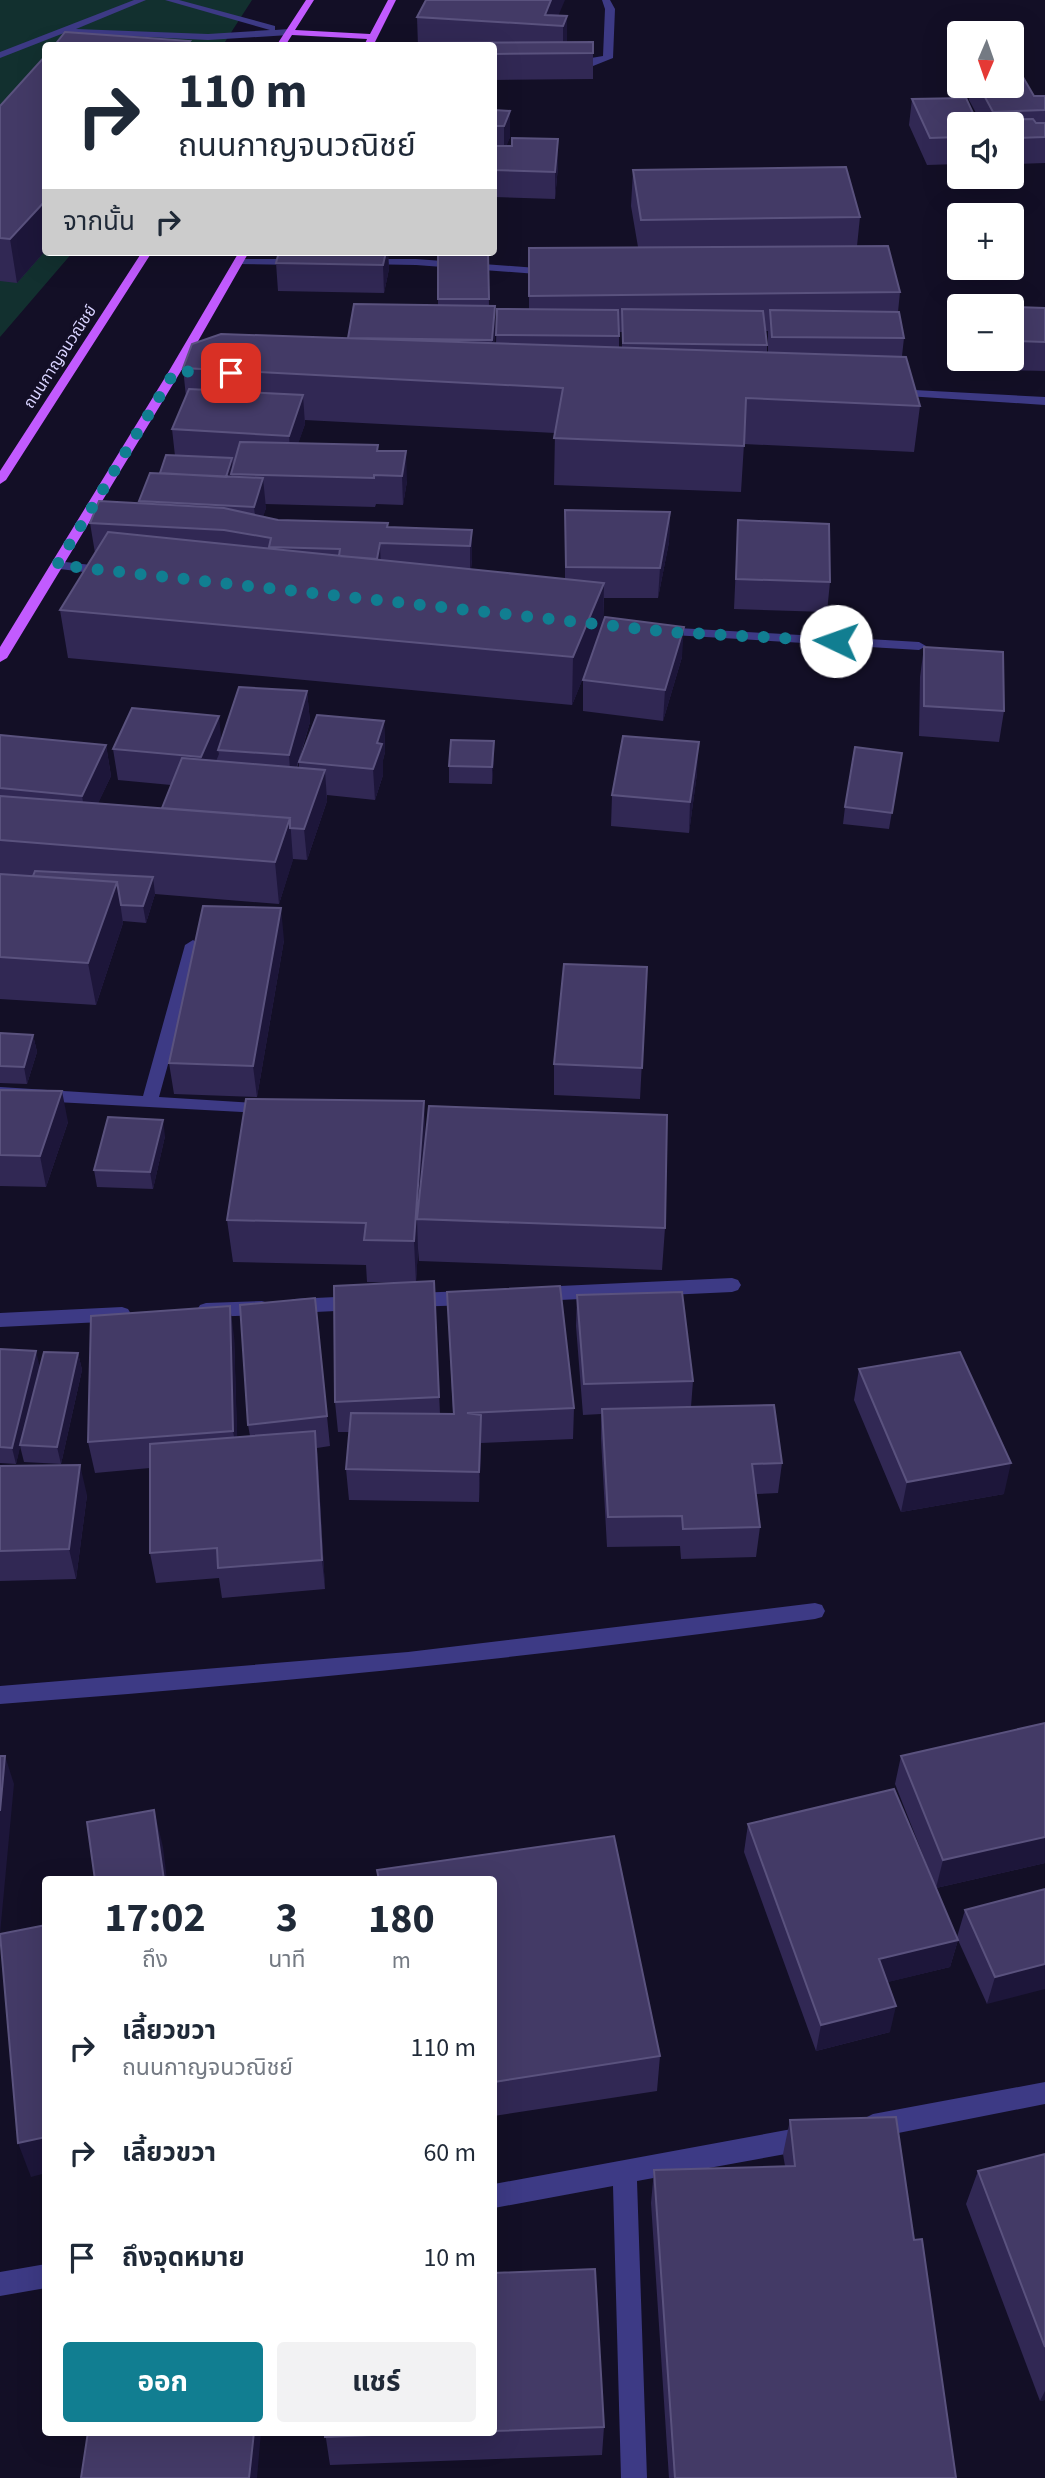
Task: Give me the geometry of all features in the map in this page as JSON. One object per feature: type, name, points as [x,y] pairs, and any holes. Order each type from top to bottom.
[{"type":"main road","points":[[283,42],[310,0]]},
{"type":"main road","points":[[289,32],[370,41],[392,0]]},
{"type":"main road","name":"ถนนกาญจนวณิชย์","points":[[0,480],[144,256]]},
{"type":"main road","points":[[0,658],[175,371],[241,257]]},
{"type":"street","points":[[0,55],[142,0]]},
{"type":"street","points":[[169,0],[208,13],[289,32]]},
{"type":"street","points":[[557,64],[587,64],[608,58],[610,9],[606,0]]},
{"type":"street","points":[[66,30],[208,37],[289,32]]},
{"type":"street","points":[[241,257],[306,262]]},
{"type":"street","points":[[348,262],[416,262],[560,272]]},
{"type":"street","points":[[175,371],[189,372]]},
{"type":"street","points":[[884,393],[1045,401]]},
{"type":"street","points":[[57,565],[127,573]]},
{"type":"street","points":[[641,629],[919,646]]},
{"type":"street","points":[[149,1103],[193,945]]},
{"type":"street","points":[[0,1093],[255,1109]]},
{"type":"street","points":[[525,1295],[732,1285]]},
{"type":"street","points":[[401,1301],[484,1297]]},
{"type":"street","points":[[193,1311],[373,1302]]},
{"type":"street","points":[[0,1320],[138,1314]]},
{"type":"street","points":[[0,1695],[120,1687],[519,1649],[654,1634],[815,1611]]},
{"type":"street","points":[[855,2129],[1045,2093]]},
{"type":"street","points":[[497,2195],[828,2134]]},
{"type":"street","points":[[625,2173],[635,2478]]},
{"type":"street","points":[[0,2284],[42,2277]]},
{"type":"green space","points":[[0,0],[252,0],[225,42],[42,42],[42,256],[70,256],[0,337]]},
{"type":"building","points":[[426,0],[551,0],[545,15],[567,16],[563,26],[417,17]]},
{"type":"building","points":[[65,32],[190,41],[189,42],[57,42]]},
{"type":"building","points":[[593,42],[593,53],[497,54],[497,43]]},
{"type":"building","points":[[42,59],[42,204],[10,239],[0,238],[0,106]]},
{"type":"building","points":[[1024,79],[1034,96],[1045,96],[1045,110],[993,112],[985,98],[1024,98]]},
{"type":"building","points":[[966,98],[973,112],[947,112],[947,137],[930,138],[912,99]]},
{"type":"building","points":[[497,110],[510,111],[504,126],[497,126]]},
{"type":"building","points":[[1024,119],[1045,123],[1045,137],[1024,138]]},
{"type":"building","points":[[512,138],[558,139],[555,172],[497,170],[497,146],[512,146]]},
{"type":"building","points":[[846,167],[860,217],[641,220],[633,170]]},
{"type":"building","points":[[888,246],[900,292],[529,296],[529,248]]},
{"type":"building","points":[[278,256],[385,256],[383,265],[276,263]]},
{"type":"building","points":[[438,256],[488,256],[489,299],[438,299]]},
{"type":"building","points":[[354,304],[495,306],[492,340],[348,338]]},
{"type":"building","points":[[1024,307],[1045,308],[1045,342],[1024,341]]},
{"type":"building","points":[[497,309],[618,310],[619,336],[496,335]]},
{"type":"building","points":[[622,309],[763,311],[767,345],[623,343]]},
{"type":"building","points":[[770,310],[899,312],[904,338],[772,337]]},
{"type":"building","points":[[221,334],[906,357],[920,406],[746,398],[744,446],[554,438],[563,388],[183,368],[192,344]]},
{"type":"building","points":[[189,389],[303,395],[289,436],[172,429]]},
{"type":"building","points":[[240,442],[378,445],[377,451],[406,451],[402,476],[374,475],[374,478],[231,474]]},
{"type":"building","points":[[166,455],[232,458],[226,477],[160,473]]},
{"type":"building","points":[[150,473],[263,478],[254,507],[139,501]]},
{"type":"building","points":[[99,501],[224,508],[278,520],[388,523],[387,527],[472,530],[470,546],[380,543],[377,559],[339,556],[340,549],[269,547],[271,538],[224,530],[90,523]]},
{"type":"building","points":[[565,510],[670,512],[660,568],[566,567]]},
{"type":"building","points":[[738,520],[829,524],[830,582],[736,579]]},
{"type":"building","points":[[108,532],[604,583],[573,657],[60,610]]},
{"type":"building","points":[[605,617],[684,627],[665,690],[583,680]]},
{"type":"building","points":[[924,647],[1003,652],[1004,711],[924,706]]},
{"type":"building","points":[[239,687],[307,691],[289,755],[218,750]]},
{"type":"building","points":[[132,708],[219,716],[201,757],[113,749]]},
{"type":"building","points":[[317,715],[384,721],[377,743],[382,744],[373,769],[299,762]]},
{"type":"building","points":[[0,735],[106,745],[82,796],[0,788]]},
{"type":"building","points":[[623,736],[699,742],[690,802],[612,795]]},
{"type":"building","points":[[451,740],[494,741],[492,767],[449,766]]},
{"type":"building","points":[[855,747],[902,753],[892,813],[845,807]]},
{"type":"building","points":[[182,758],[325,770],[304,829],[290,828],[290,818],[162,808]]},
{"type":"building","points":[[0,796],[290,818],[275,862],[0,840]]},
{"type":"building","points":[[35,871],[153,877],[143,906],[121,905],[117,882],[33,876]]},
{"type":"building","points":[[0,874],[117,882],[88,963],[0,957]]},
{"type":"building","points":[[203,906],[281,908],[253,1066],[169,1063]]},
{"type":"building","points":[[564,964],[647,967],[642,1068],[554,1064]]},
{"type":"building","points":[[0,1033],[33,1035],[24,1067],[0,1066]]},
{"type":"building","points":[[0,1090],[62,1091],[40,1156],[0,1155]]},
{"type":"building","points":[[246,1099],[424,1101],[414,1241],[364,1240],[366,1223],[227,1220]]},
{"type":"building","points":[[429,1106],[667,1115],[665,1228],[417,1219]]},
{"type":"building","points":[[108,1117],[163,1120],[150,1172],[94,1170]]},
{"type":"building","points":[[434,1281],[439,1397],[335,1402],[334,1286]]},
{"type":"building","points":[[560,1286],[574,1408],[467,1413],[481,1415],[479,1472],[346,1469],[351,1413],[454,1414],[447,1292]]},
{"type":"building","points":[[682,1292],[693,1381],[584,1384],[577,1295]]},
{"type":"building","points":[[315,1298],[327,1416],[248,1425],[240,1305]]},
{"type":"building","points":[[230,1306],[233,1431],[88,1442],[91,1316]]},
{"type":"building","points":[[0,1349],[36,1351],[12,1448],[0,1447]]},
{"type":"building","points":[[44,1352],[78,1353],[57,1447],[20,1445]]},
{"type":"building","points":[[960,1352],[1011,1463],[907,1482],[859,1369]]},
{"type":"building","points":[[774,1405],[782,1463],[752,1464],[760,1527],[683,1529],[682,1516],[608,1517],[602,1409]]},
{"type":"building","points":[[315,1431],[322,1560],[218,1568],[217,1548],[150,1553],[150,1444]]},
{"type":"building","points":[[80,1465],[69,1549],[0,1551],[0,1466]]},
{"type":"building","points":[[1045,1723],[1045,1837],[943,1860],[901,1756]]},
{"type":"building","points":[[0,1756],[5,1756],[0,1811]]},
{"type":"building","points":[[894,1789],[958,1940],[879,1959],[896,2006],[821,2025],[748,1824]]},
{"type":"building","points":[[154,1810],[163,1876],[94,1876],[87,1822]]},
{"type":"building","points":[[614,1836],[660,2056],[497,2082],[497,1876],[378,1876],[377,1870]]},
{"type":"building","points":[[1045,1889],[1045,1964],[995,1977],[965,1910]]},
{"type":"building","points":[[42,1926],[42,2138],[18,2143],[0,1934]]},
{"type":"building","points":[[896,2117],[914,2240],[922,2239],[956,2478],[675,2478],[654,2170],[795,2166],[790,2120]]},
{"type":"building","points":[[1045,2154],[1045,2347],[978,2171]]},
{"type":"building","points":[[595,2269],[604,2427],[497,2431],[497,2273]]},
{"type":"building","points":[[87,2436],[254,2436],[249,2478],[81,2478]]},
{"type":"route","points":[[231,373],[175,371],[57,565],[669,632],[836,641]]}]
